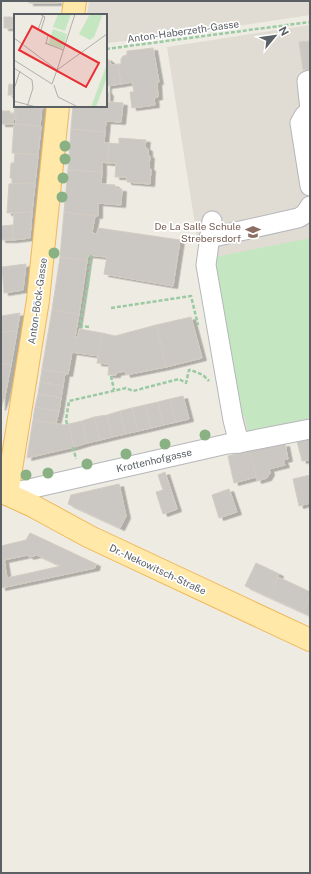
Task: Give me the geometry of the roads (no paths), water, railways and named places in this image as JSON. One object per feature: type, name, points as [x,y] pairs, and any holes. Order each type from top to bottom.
[{"type":"main road","points":[[73,14],[75,1]]},
{"type":"main road","name":"Anton-Böck-Gasse","points":[[4,497],[38,300],[58,107]]},
{"type":"main road","name":"Dr.-Nekowitsch-Straße","points":[[4,497],[33,506],[90,537],[310,640]]},
{"type":"street","points":[[310,80],[307,81],[308,112],[300,123],[310,186]]},
{"type":"street","points":[[284,120],[308,112]]},
{"type":"street","points":[[239,443],[233,420],[206,265],[211,229],[298,218],[308,212],[310,206]]},
{"type":"street","name":"Krottenhofgasse","points":[[4,497],[227,444],[310,429]]},
{"type":"place","name":"De La Salle Schule Strebersdorf","points":[[253,232]]}]
